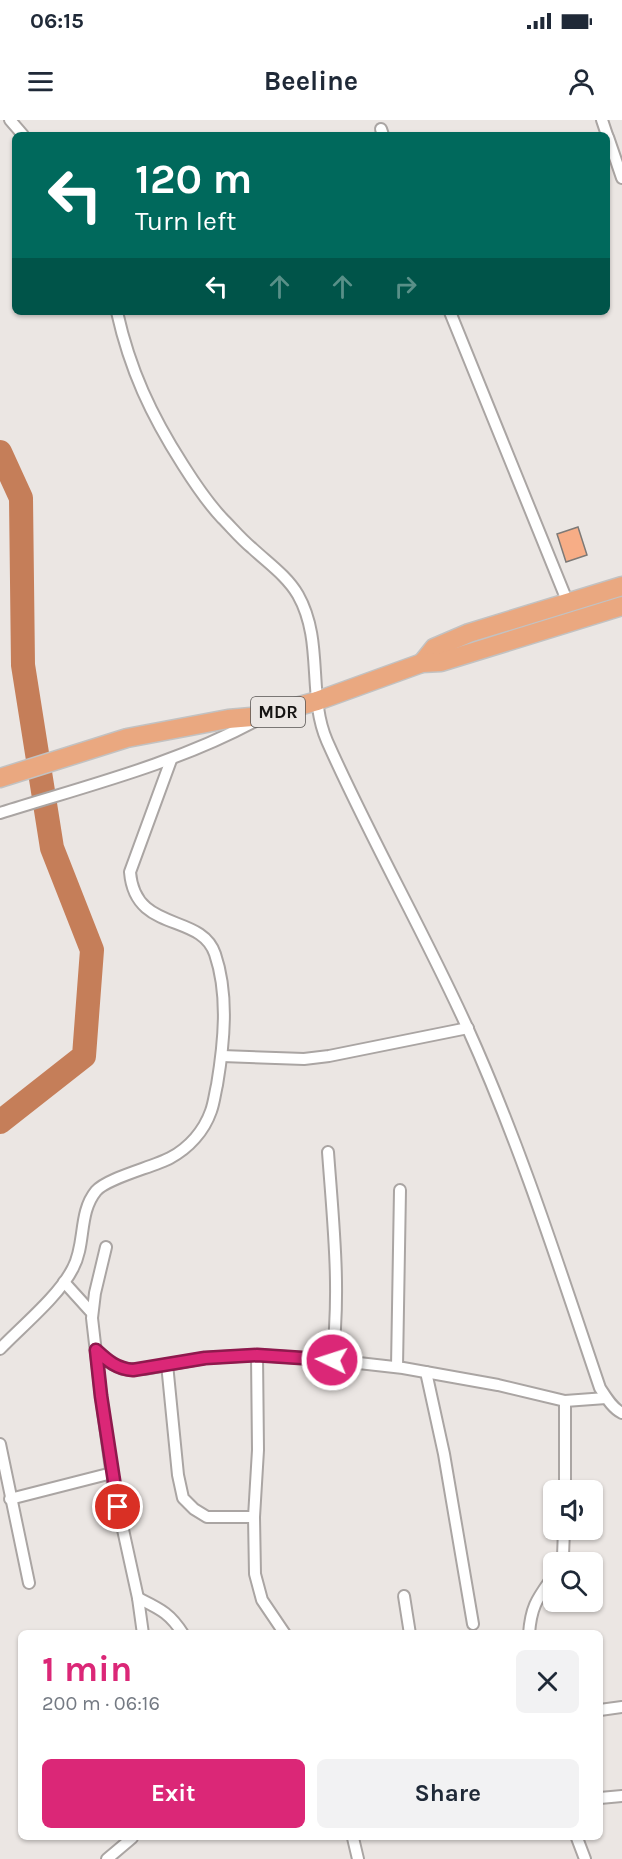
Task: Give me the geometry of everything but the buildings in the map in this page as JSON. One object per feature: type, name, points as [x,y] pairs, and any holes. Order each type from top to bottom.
[{"type":"main road","name":"MDR","points":[[422,663],[434,648],[469,633],[616,588]]},
{"type":"main road","name":"MDR","points":[[0,778],[128,738],[228,719],[263,716],[317,701],[422,663],[441,662],[620,607]]},
{"type":"street","points":[[10,120],[20,132]]},
{"type":"street","points":[[610,144],[622,178]]},
{"type":"street","points":[[118,315],[135,377],[184,467],[209,504],[250,546],[286,578],[299,596],[316,656],[317,701],[326,737],[468,1028],[510,1126],[600,1388],[606,1398],[622,1413]]},
{"type":"street","points":[[451,315],[568,603]]},
{"type":"street","points":[[0,813],[171,760],[223,738],[263,716]]},
{"type":"street","points":[[0,1349],[64,1282],[73,1269],[78,1257],[87,1204],[98,1188],[171,1158],[191,1144],[203,1129],[212,1111],[222,1056],[223,998],[215,952],[204,936],[150,911],[140,901],[131,886],[130,872],[171,760]]},
{"type":"street","points":[[222,1056],[304,1059],[468,1028]]},
{"type":"street","points":[[328,1152],[334,1234],[336,1319],[332,1360]]},
{"type":"street","points":[[398,1367],[400,1190]]},
{"type":"street","points":[[106,1247],[94,1293],[92,1313],[112,1473],[142,1630]]},
{"type":"street","points":[[64,1282],[92,1313]]},
{"type":"street","points":[[96,1350],[123,1370],[144,1369],[205,1358],[257,1355],[398,1367],[498,1385],[565,1401],[606,1398]]},
{"type":"street","points":[[257,1355],[258,1450],[254,1517],[255,1574],[262,1599],[282,1630]]},
{"type":"street","points":[[166,1364],[178,1475],[183,1498],[194,1509],[207,1516],[254,1517]]},
{"type":"street","points":[[426,1372],[444,1454],[473,1624]]},
{"type":"street","points":[[565,1401],[565,1480]]},
{"type":"street","points":[[0,1444],[29,1583]]},
{"type":"street","points":[[10,1499],[112,1473]]},
{"type":"street","points":[[529,1630],[530,1614],[543,1590]]},
{"type":"street","points":[[405,1596],[409,1630]]},
{"type":"street","points":[[138,1599],[174,1619],[181,1630]]},
{"type":"street","points":[[603,1710],[622,1707]]},
{"type":"street","points":[[603,1798],[622,1796]]},
{"type":"street","points":[[107,1859],[130,1840]]},
{"type":"street","points":[[353,1840],[358,1859]]},
{"type":"street","points":[[578,1840],[585,1859]]},
{"type":"waterway","points":[[0,452],[21,498],[23,665],[52,848],[92,950],[84,1056],[0,1122]]},
{"type":"route","points":[[118,1507],[96,1350],[123,1370],[144,1369],[205,1358],[257,1355],[332,1360]]}]
